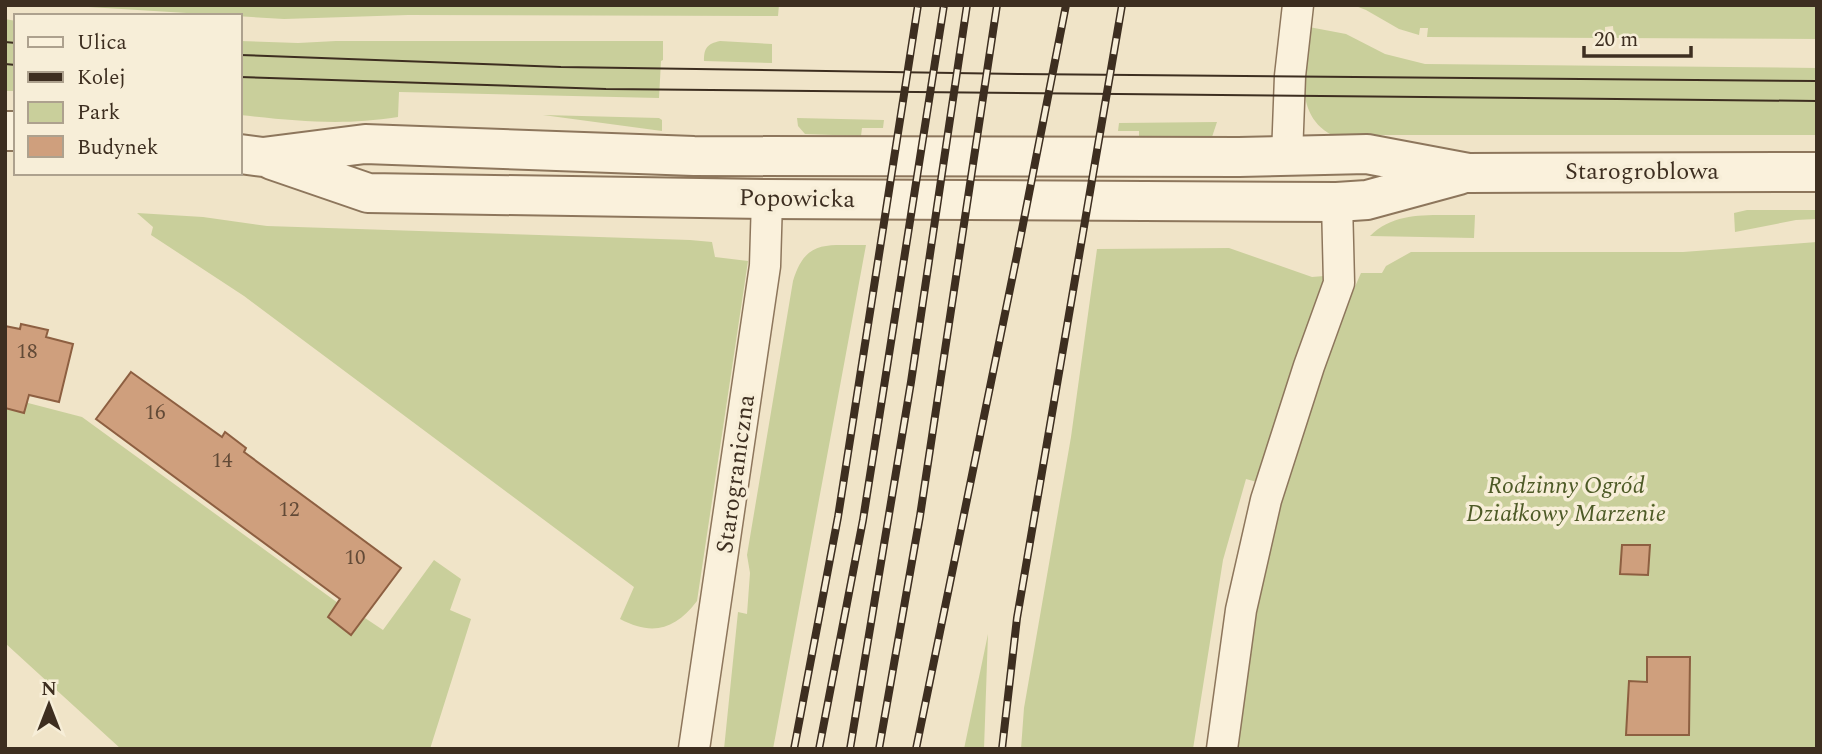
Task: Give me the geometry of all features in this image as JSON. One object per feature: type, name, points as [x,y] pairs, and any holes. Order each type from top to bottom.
[{"type":"street","points":[[1287,156],[1289,97],[1298,5]]},
{"type":"street","name":"Popowicka","points":[[251,156],[365,144],[694,156],[1287,156]]},
{"type":"street","name":"Starogroblowa","points":[[1287,156],[1367,154],[1468,173],[1817,172]]},
{"type":"street","name":"Popowicka","points":[[251,156],[368,193],[767,199],[1337,202]]},
{"type":"street","name":"Starogroblowa","points":[[1337,202],[1367,200],[1468,173]]},
{"type":"street","name":"Starograniczna","points":[[694,749],[765,266],[767,199]]},
{"type":"street","points":[[1222,749],[1241,610],[1266,500],[1339,283],[1337,202]]},
{"type":"green space","points":[[56,5],[779,5],[778,16],[408,15],[284,19],[242,16],[242,14]]},
{"type":"green space","points":[[1353,5],[1817,5],[1817,39],[1614,38],[1613,26],[1605,27],[1605,38],[1427,37],[1428,28],[1420,28],[1419,35],[1399,29]]},
{"type":"green space","points":[[5,19],[14,21],[14,91],[5,91]]},
{"type":"green space","points":[[1309,27],[1346,34],[1385,54],[1425,64],[1817,68],[1817,135],[1332,135],[1319,126],[1306,102],[1304,72]]},
{"type":"green space","points":[[242,41],[663,41],[659,98],[399,92],[398,117],[319,122],[242,115]]},
{"type":"green space","points":[[720,41],[772,44],[772,63],[704,61],[707,47]]},
{"type":"green space","points":[[543,115],[659,118],[662,120],[662,131]]},
{"type":"green space","points":[[797,118],[884,120],[883,128],[862,128],[861,136],[805,134],[798,126]]},
{"type":"green space","points":[[1217,122],[1212,137],[1139,139],[1139,131],[1118,131],[1119,123]]},
{"type":"green space","points":[[1747,210],[1817,210],[1817,219],[1796,220],[1735,232],[1734,213]]},
{"type":"green space","points":[[137,213],[203,217],[267,226],[690,240],[712,242],[715,257],[748,261],[697,601],[680,618],[662,627],[642,627],[620,619],[634,587],[244,296],[151,235],[153,227]]},
{"type":"green space","points":[[1475,215],[1474,238],[1370,236],[1388,223],[1407,217]]},
{"type":"green space","name":"Rodzinny Ogród Działkowy Marzenie","points":[[1817,242],[1817,749],[1236,749],[1256,612],[1285,483],[1327,355],[1361,273],[1382,273],[1386,266],[1411,252],[1683,252]]},
{"type":"green space","points":[[866,245],[773,749],[724,749],[738,612],[747,614],[750,573],[747,555],[793,281],[804,257],[820,247]]},
{"type":"green space","points":[[1229,248],[1312,277],[1324,276],[1303,353],[1257,482],[1246,479],[1223,560],[1193,749],[1021,749],[1024,708],[1071,437],[1097,249]]},
{"type":"green space","points":[[5,397],[82,417],[338,603],[328,617],[351,635],[365,618],[383,630],[434,560],[461,579],[450,610],[471,619],[430,749],[121,749],[5,643]]},
{"type":"green space","points":[[988,634],[984,749],[964,749]]},
{"type":"building","points":[[21,324],[48,330],[46,337],[73,344],[59,402],[29,395],[24,413],[5,408],[5,326],[20,329]]},
{"type":"building","points":[[131,372],[222,437],[225,432],[246,448],[244,452],[401,568],[351,635],[328,617],[340,599],[96,419]]},
{"type":"building","points":[[1622,545],[1650,545],[1648,575],[1620,574]]},
{"type":"building","points":[[1647,657],[1690,657],[1689,735],[1626,735],[1629,681],[1647,682]]},
{"type":"tram line","points":[[5,42],[14,43]]},
{"type":"tram line","points":[[242,55],[561,67],[1817,81]]},
{"type":"tram line","points":[[5,64],[14,65]]},
{"type":"tram line","points":[[242,77],[606,89],[1817,101]]},
{"type":"railway","points":[[794,749],[838,517],[918,5]]},
{"type":"railway","points":[[819,749],[863,520],[944,5]]},
{"type":"railway","points":[[850,749],[911,382],[967,5]]},
{"type":"railway","points":[[879,749],[920,516],[997,5]]},
{"type":"railway","points":[[916,749],[1066,5]]},
{"type":"railway","points":[[1002,749],[1017,618],[1122,5]]}]
